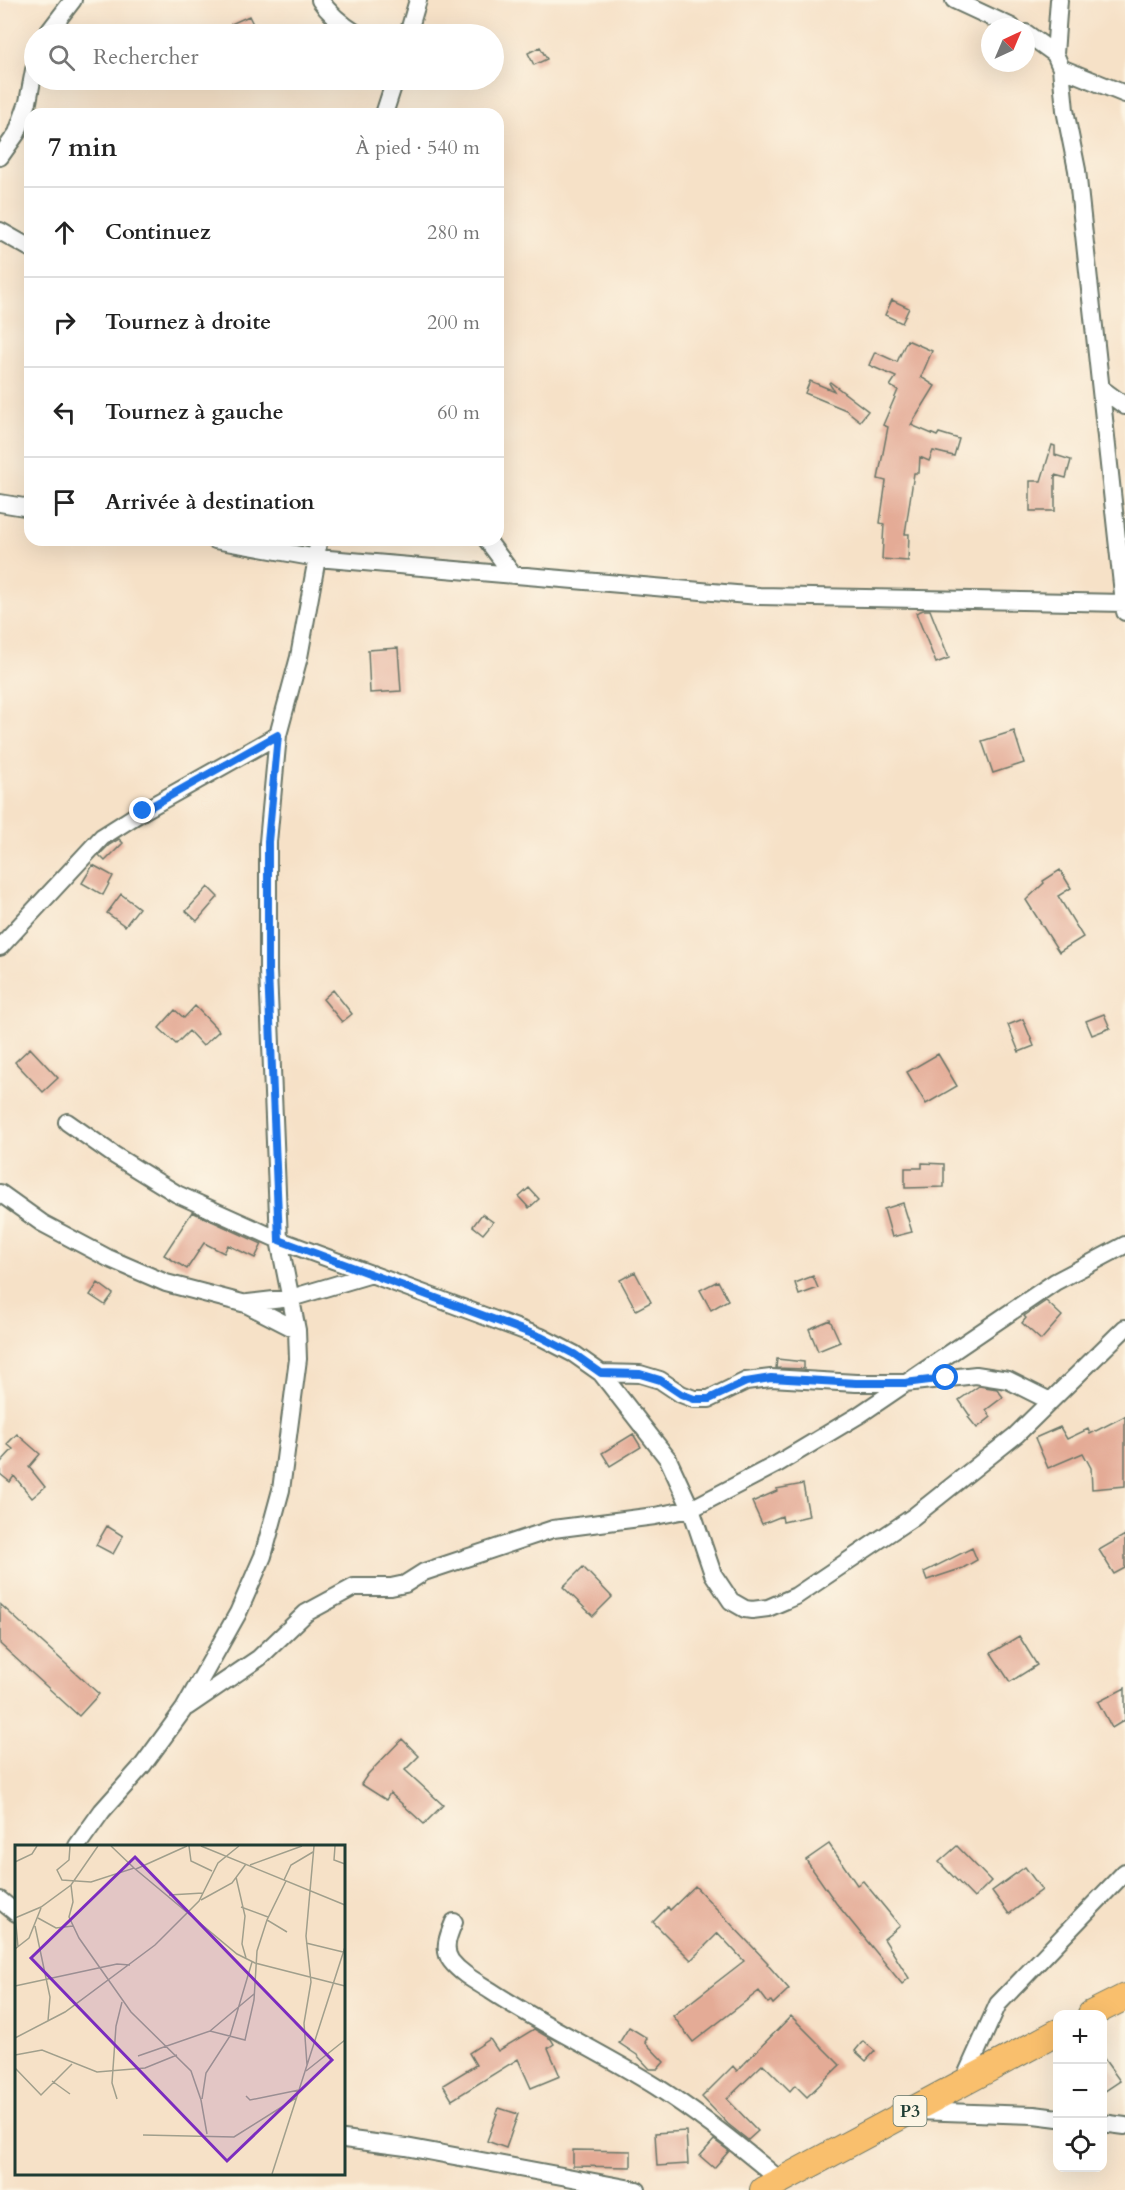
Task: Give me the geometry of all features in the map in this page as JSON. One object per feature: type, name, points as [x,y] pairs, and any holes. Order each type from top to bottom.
[{"type":"main road","points":[[1099,2010],[1125,1997]]},
{"type":"main road","name":"P3","points":[[772,2185],[1053,2035]]},
{"type":"street","points":[[55,24],[74,0]]},
{"type":"street","points":[[320,0],[342,24]]},
{"type":"street","points":[[411,24],[418,0]]},
{"type":"street","points":[[954,0],[993,18]]},
{"type":"street","points":[[249,546],[317,558],[759,596],[1124,607],[1077,170],[1058,61],[1059,0]]},
{"type":"street","points":[[1035,41],[1058,61],[1125,94]]},
{"type":"street","points":[[26,108],[30,90]]},
{"type":"street","points":[[386,108],[391,90]]},
{"type":"street","points":[[0,157],[17,133],[24,113]]},
{"type":"street","points":[[0,231],[24,245]]},
{"type":"street","points":[[1102,389],[1125,406]]},
{"type":"street","points":[[0,503],[24,507]]},
{"type":"street","points":[[78,1845],[102,1811],[143,1765],[184,1709],[238,1612],[263,1556],[281,1490],[298,1359],[297,1329],[279,1240],[268,971],[268,842],[278,735],[299,657],[318,546]]},
{"type":"street","points":[[491,546],[513,575]]},
{"type":"street","points":[[0,947],[102,837],[143,811],[278,735]]},
{"type":"street","points":[[67,1122],[114,1155],[177,1194],[279,1240],[541,1337],[574,1354],[601,1373],[668,1459],[691,1509],[713,1574],[731,1601],[745,1609],[768,1608],[796,1596],[913,1517],[1016,1435],[1125,1328]]},
{"type":"street","points":[[0,1193],[42,1223],[108,1258],[166,1283],[246,1304],[297,1329]]},
{"type":"street","points":[[184,1709],[259,1658],[306,1613],[354,1587],[391,1587],[405,1584],[424,1572],[553,1529],[691,1509],[777,1464],[859,1415],[1055,1282],[1125,1245]]},
{"type":"street","points":[[246,1304],[291,1298],[372,1274]]},
{"type":"street","points":[[601,1373],[640,1374],[660,1380],[681,1394],[694,1399],[709,1399],[746,1382],[771,1378],[856,1383],[905,1383],[976,1375],[1008,1380],[1050,1401]]},
{"type":"street","points":[[963,2082],[998,2004],[1125,1872]]},
{"type":"street","points":[[0,1900],[15,1912]]},
{"type":"street","points":[[454,1922],[447,1940],[447,1948],[449,1959],[459,1970],[505,2001],[657,2088],[730,2138],[772,2185]]},
{"type":"street","points":[[910,2111],[1053,2117]]},
{"type":"street","points":[[1107,2124],[1125,2126]]},
{"type":"street","points":[[345,2139],[406,2147],[637,2190]]},
{"type":"building","points":[[249,16],[253,24],[231,24]]},
{"type":"building","points":[[540,47],[547,59],[534,65],[528,53]]},
{"type":"building","points":[[892,300],[909,308],[902,323],[885,315]]},
{"type":"building","points":[[907,340],[932,351],[921,377],[935,386],[911,425],[937,436],[939,433],[959,439],[954,456],[933,451],[929,461],[920,457],[919,473],[914,473],[905,534],[909,534],[908,561],[882,559],[884,524],[880,523],[886,481],[878,479],[888,427],[883,425],[898,390],[890,386],[896,377],[869,365],[875,352],[897,362]]},
{"type":"building","points":[[810,381],[834,391],[830,382],[868,411],[860,421],[846,410],[805,393]]},
{"type":"building","points":[[1052,445],[1055,446],[1055,455],[1071,460],[1066,478],[1055,475],[1055,511],[1030,511],[1030,481],[1041,481]]},
{"type":"building","points":[[930,610],[949,658],[936,663],[916,613]]},
{"type":"building","points":[[398,648],[401,691],[370,693],[368,650]]},
{"type":"building","points":[[1014,731],[1024,763],[993,773],[982,741]]},
{"type":"building","points":[[119,839],[123,843],[105,861],[99,855]]},
{"type":"building","points":[[93,865],[113,876],[103,895],[82,883]]},
{"type":"building","points":[[1060,870],[1071,888],[1058,896],[1083,937],[1059,952],[1026,900],[1044,883],[1043,881]]},
{"type":"building","points":[[208,887],[218,897],[197,921],[186,911]]},
{"type":"building","points":[[121,894],[139,908],[125,926],[107,913]]},
{"type":"building","points":[[333,990],[352,1014],[342,1022],[323,999]]},
{"type":"building","points":[[195,1006],[219,1031],[203,1046],[189,1031],[176,1044],[159,1028],[175,1010],[184,1018]]},
{"type":"building","points":[[1104,1014],[1110,1028],[1092,1035],[1086,1021]]},
{"type":"building","points":[[1023,1019],[1034,1046],[1019,1052],[1008,1025]]},
{"type":"building","points":[[30,1048],[58,1078],[43,1092],[15,1062]]},
{"type":"building","points":[[938,1054],[957,1086],[926,1104],[907,1072]]},
{"type":"building","points":[[922,1163],[944,1164],[944,1187],[905,1188],[905,1168],[922,1168]]},
{"type":"building","points":[[529,1188],[539,1199],[529,1208],[519,1197]]},
{"type":"building","points":[[903,1203],[912,1232],[892,1237],[884,1209]]},
{"type":"building","points":[[192,1212],[262,1244],[255,1258],[228,1245],[224,1253],[204,1243],[187,1269],[164,1255]]},
{"type":"building","points":[[482,1214],[493,1222],[483,1234],[473,1226]]},
{"type":"building","points":[[635,1272],[651,1302],[636,1310],[620,1280]]},
{"type":"building","points":[[813,1276],[818,1288],[799,1295],[795,1283]]},
{"type":"building","points":[[718,1281],[728,1300],[711,1310],[700,1290]]},
{"type":"building","points":[[98,1283],[113,1294],[105,1305],[90,1295]]},
{"type":"building","points":[[1046,1301],[1062,1316],[1041,1340],[1022,1323],[1026,1318],[1024,1316]]},
{"type":"building","points":[[830,1320],[840,1342],[818,1351],[809,1329]]},
{"type":"building","points":[[777,1359],[804,1362],[804,1369],[776,1368]]},
{"type":"building","points":[[979,1386],[997,1389],[1003,1397],[986,1410],[991,1417],[977,1428],[959,1400]]},
{"type":"building","points":[[1125,1416],[1125,1486],[1092,1489],[1091,1468],[1083,1453],[1048,1468],[1035,1438],[1060,1427],[1067,1439],[1088,1429],[1090,1434]]},
{"type":"building","points":[[17,1434],[40,1454],[29,1467],[45,1487],[32,1498],[14,1476],[10,1482],[0,1474],[0,1463],[13,1449],[7,1444]]},
{"type":"building","points":[[633,1434],[641,1447],[610,1466],[602,1453]]},
{"type":"building","points":[[803,1484],[809,1516],[783,1522],[782,1516],[762,1524],[752,1502],[777,1491],[776,1489]]},
{"type":"building","points":[[107,1526],[123,1536],[113,1554],[96,1545]]},
{"type":"building","points":[[1125,1535],[1125,1568],[1114,1574],[1099,1550]]},
{"type":"building","points":[[972,1548],[977,1560],[963,1568],[927,1580],[924,1572]]},
{"type":"building","points":[[583,1567],[612,1597],[593,1616],[563,1587]]},
{"type":"building","points":[[0,1604],[99,1694],[79,1716],[0,1644]]},
{"type":"building","points":[[1019,1636],[1037,1665],[1010,1682],[991,1653]]},
{"type":"building","points":[[1125,1688],[1125,1720],[1112,1728],[1098,1702]]},
{"type":"building","points":[[402,1739],[419,1756],[405,1770],[443,1805],[424,1824],[390,1793],[386,1800],[361,1784]]},
{"type":"building","points":[[829,1844],[857,1885],[863,1881],[900,1926],[884,1939],[909,1978],[902,1984],[836,1903],[806,1860]]},
{"type":"building","points":[[957,1846],[991,1881],[974,1898],[939,1862]]},
{"type":"building","points":[[1025,1867],[1042,1890],[1009,1914],[992,1891]]},
{"type":"building","points":[[695,1886],[768,1963],[789,1989],[773,2004],[771,2001],[768,2003],[759,1991],[693,2042],[673,2016],[744,1961],[718,1933],[691,1960],[653,1922],[668,1907],[670,1910]]},
{"type":"building","points":[[791,2016],[840,2065],[807,2097],[795,2085],[790,2091],[763,2064],[727,2099],[758,2131],[748,2140],[728,2124],[702,2097],[733,2066],[737,2071]]},
{"type":"building","points":[[629,2027],[647,2038],[645,2042],[664,2062],[658,2069],[650,2069],[637,2055],[619,2043]]},
{"type":"building","points":[[534,2029],[551,2039],[554,2044],[548,2048],[560,2076],[531,2088],[518,2059],[452,2100],[443,2085],[476,2065],[469,2053],[490,2039],[498,2051]]},
{"type":"building","points":[[863,2041],[875,2051],[866,2061],[855,2051]]},
{"type":"building","points":[[1107,2063],[1120,2081],[1107,2090]]},
{"type":"building","points":[[499,2108],[518,2114],[506,2148],[487,2141]]},
{"type":"building","points":[[686,2131],[688,2164],[657,2166],[655,2133]]},
{"type":"building","points":[[714,2140],[729,2151],[714,2168],[700,2156]]},
{"type":"building","points":[[573,2150],[631,2151],[631,2167],[573,2166]]},
{"type":"route","points":[[143,811],[278,735],[268,842],[268,971],[279,1240],[541,1337],[574,1354],[601,1373],[640,1374],[660,1380],[681,1394],[694,1399],[709,1399],[746,1382],[771,1378],[856,1383],[905,1383],[946,1378]]}]
